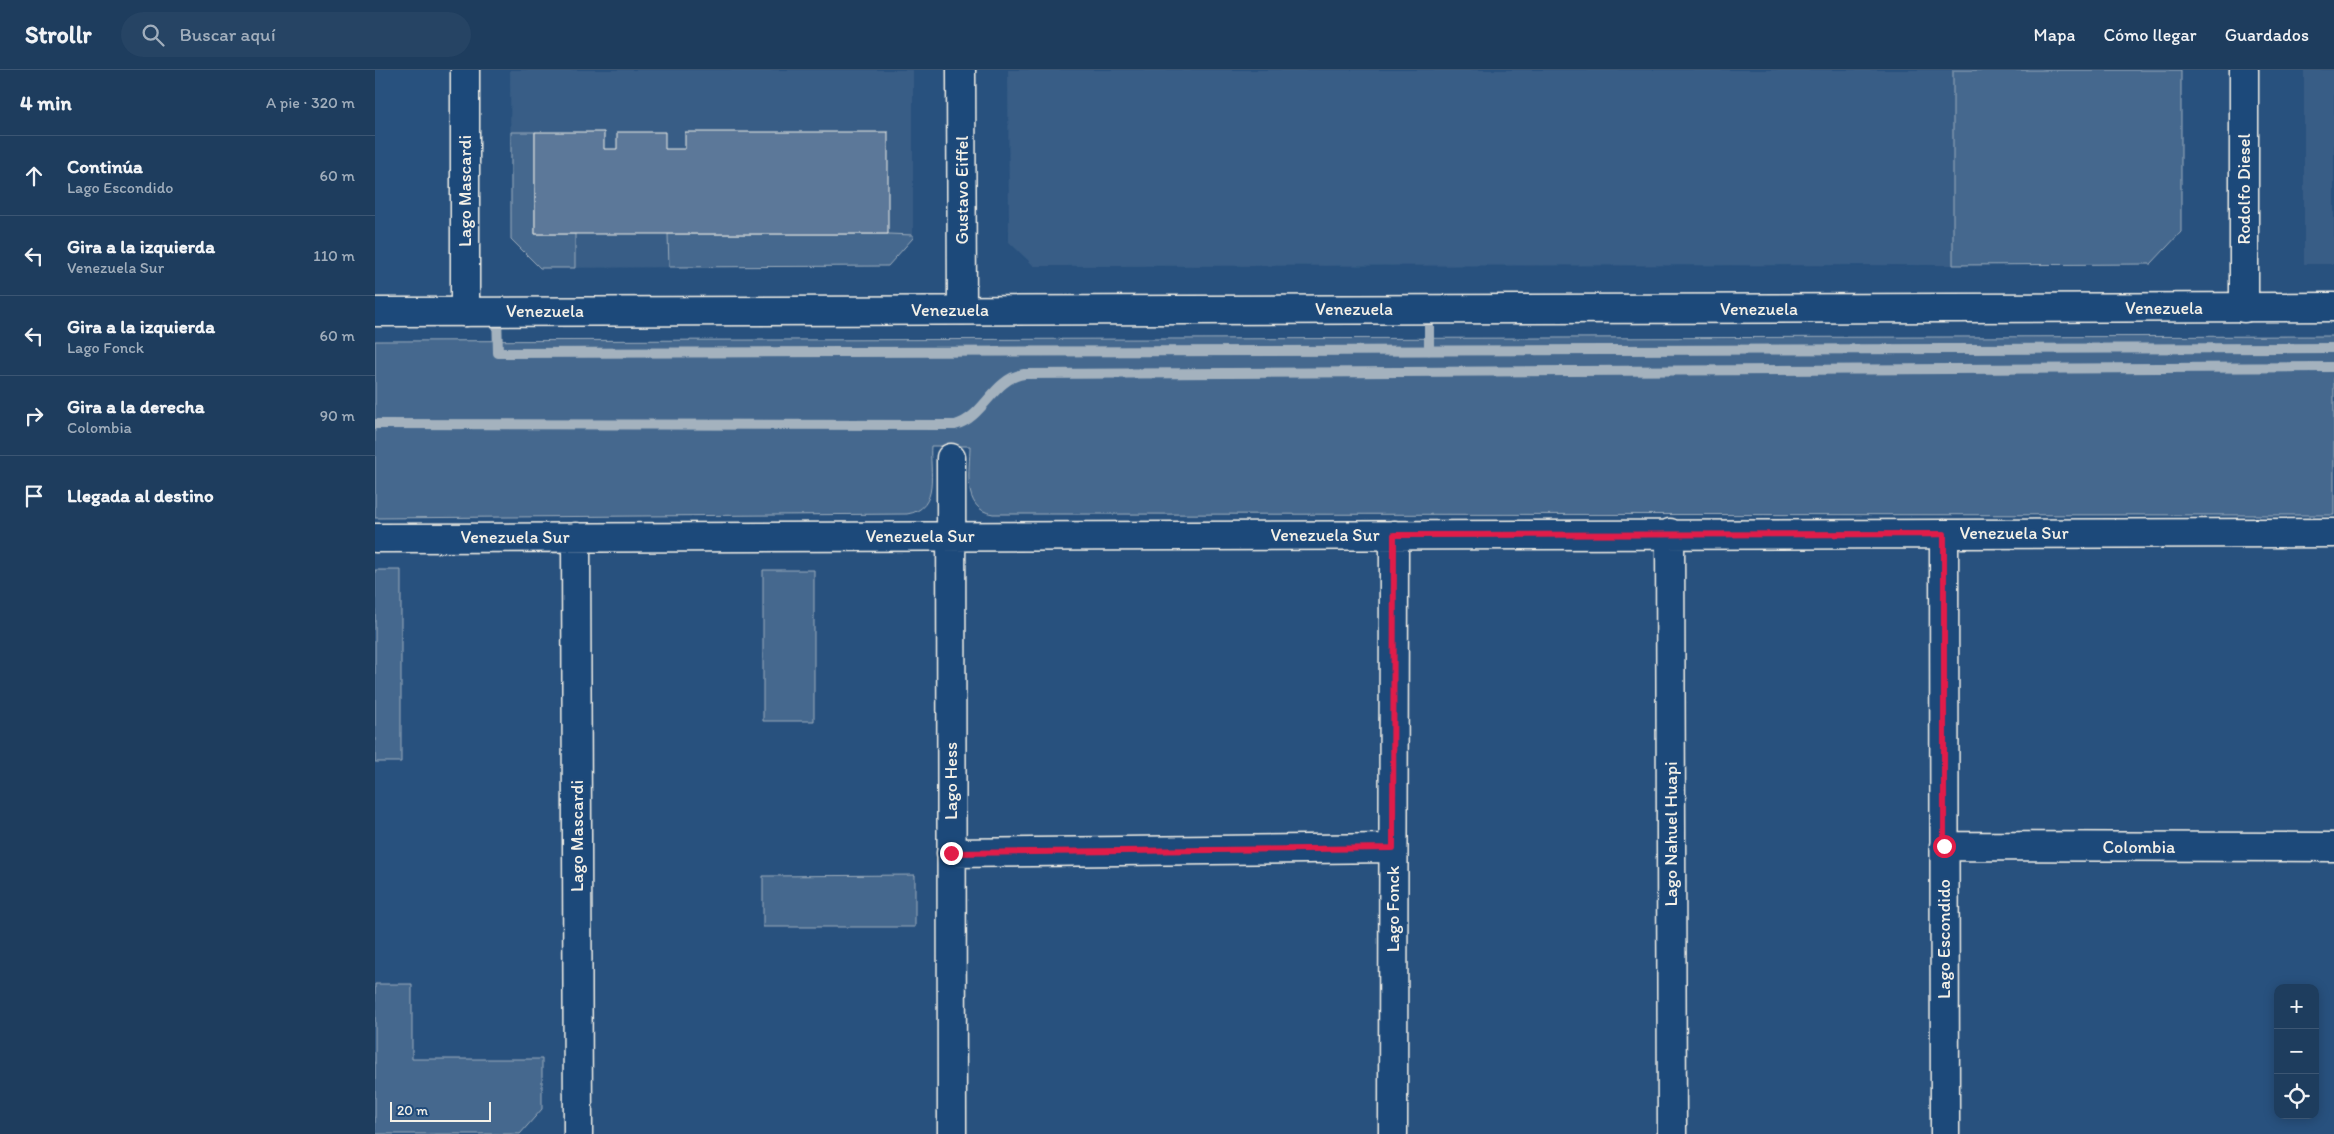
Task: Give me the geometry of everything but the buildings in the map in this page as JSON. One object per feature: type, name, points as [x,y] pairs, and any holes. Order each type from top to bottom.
[{"type":"street","name":"Lago Mascardi","points":[[465,70],[465,312]]},
{"type":"street","name":"Gustavo Eiffel","points":[[961,70],[962,310]]},
{"type":"street","name":"Rodolfo Diesel","points":[[2244,70],[2244,308]]},
{"type":"street","name":"Venezuela","points":[[375,312],[2334,307]]},
{"type":"street","name":"Lago Hess","points":[[951,458],[952,1134]]},
{"type":"street","name":"Venezuela Sur","points":[[375,538],[1670,533],[2334,533]]},
{"type":"street","name":"Lago Nahuel Huapi","points":[[1670,533],[1671,1134]]},
{"type":"street","name":"Lago Escondido","points":[[1944,534],[1945,1134]]},
{"type":"street","name":"Lago Fonck","points":[[1393,1134],[1394,535]]},
{"type":"street","name":"Lago Mascardi","points":[[576,537],[578,1134]]},
{"type":"street","name":"Colombia","points":[[1944,846],[2334,847]]},
{"type":"street","points":[[951,853],[1393,848]]},
{"type":"shaded area","points":[[510,70],[913,70],[913,238],[888,266],[540,268],[511,239]]},
{"type":"shaded area","points":[[1008,70],[1953,70],[1953,265],[1034,266],[1009,242]]},
{"type":"shaded area","points":[[1953,70],[2181,70],[2181,232],[2151,264],[1953,265]]},
{"type":"shaded area","points":[[2304,70],[2334,70],[2334,264],[2304,264]]},
{"type":"shaded area","points":[[511,132],[535,132],[535,234],[575,234],[575,268],[540,268],[511,239]]},
{"type":"shaded area","points":[[668,234],[888,234],[913,235],[913,238],[888,266],[669,267]]},
{"type":"shaded area","points":[[2334,336],[2334,515],[993,514],[983,511],[976,505],[972,497],[969,487],[970,446],[931,446],[931,487],[929,497],[925,505],[918,511],[907,514],[375,518],[375,341]]},
{"type":"shaded area","points":[[375,570],[401,570],[401,762],[375,762]]},
{"type":"shaded area","points":[[763,570],[814,570],[814,721],[763,721]]},
{"type":"shaded area","points":[[915,875],[915,927],[763,927],[763,876]]},
{"type":"shaded area","points":[[375,984],[412,984],[412,1059],[542,1059],[542,1109],[520,1134],[375,1134]]},
{"type":"waterway","points":[[1429,310],[1429,351]]},
{"type":"waterway","points":[[497,313],[498,353],[2334,348]]},
{"type":"waterway","points":[[375,424],[955,425],[965,421],[974,414],[1004,383],[1013,377],[1024,374],[2334,367]]},
{"type":"route","points":[[951,853],[1393,848],[1394,535],[1670,533],[1944,534],[1944,846]]}]
